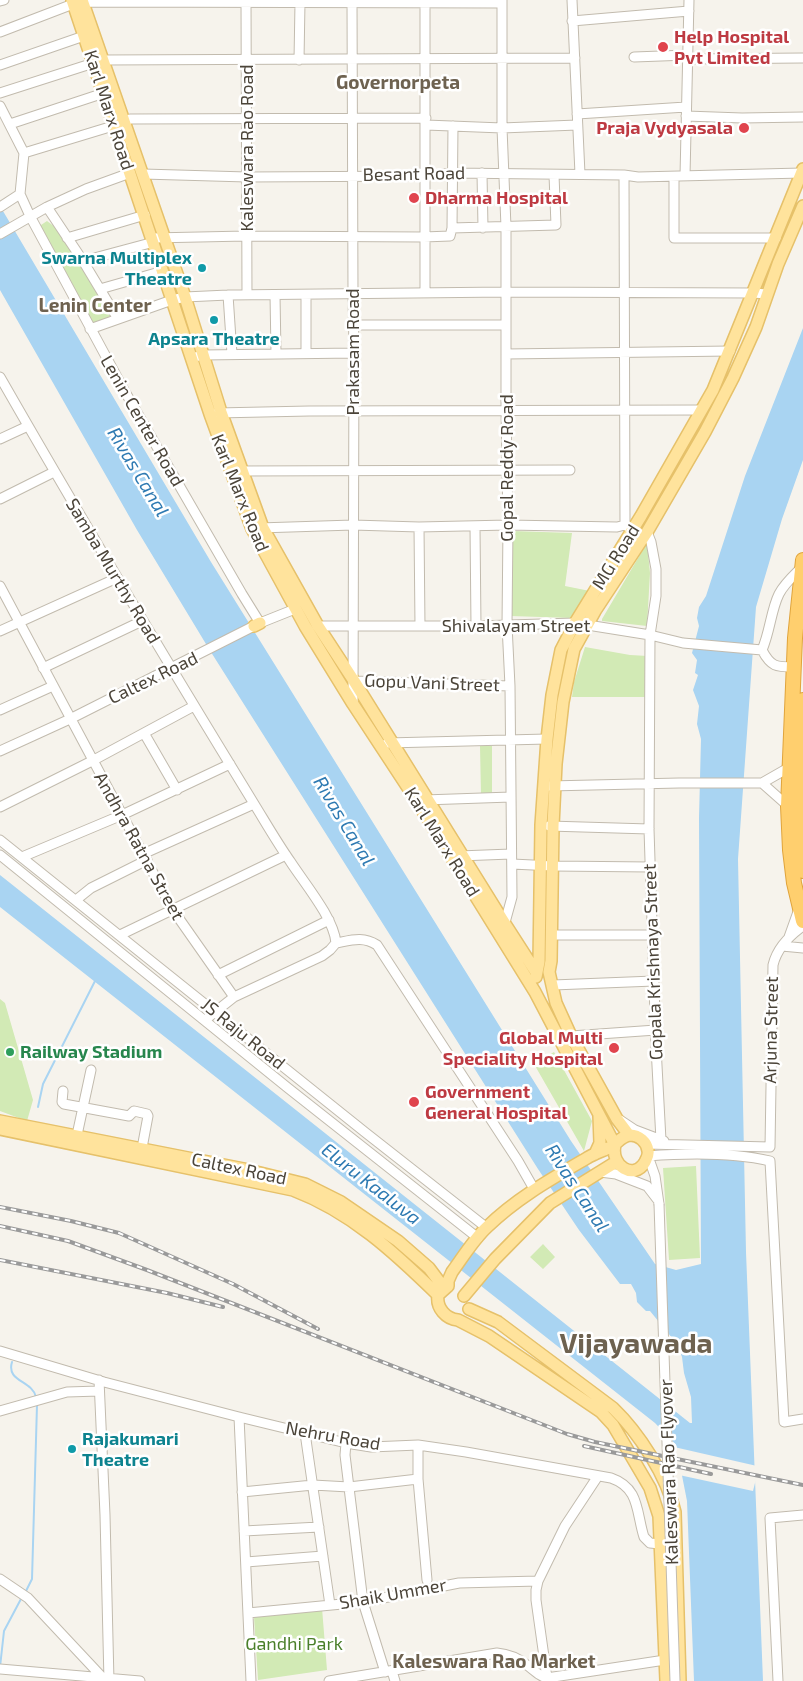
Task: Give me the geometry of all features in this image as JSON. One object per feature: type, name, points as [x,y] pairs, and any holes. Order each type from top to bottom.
[{"type":"highway","points":[[801,914],[794,883],[790,850],[788,806],[794,667],[802,563]]},
{"type":"highway","points":[[803,700],[798,815],[803,871]]},
{"type":"main road","name":"Karl Marx Road","points":[[78,2],[84,36],[98,61],[104,93],[143,174],[163,271],[191,358],[242,471],[258,529]]},
{"type":"main road","name":"Karl Marx Road","points":[[78,2],[118,124],[130,173],[145,215],[185,297],[203,355],[230,470],[258,529],[353,704],[379,743],[422,800]]},
{"type":"main road","name":"MG Road","points":[[629,1135],[617,1119],[571,1036],[556,1003],[549,972],[552,935],[546,921],[540,866],[547,826],[549,786],[547,739],[552,695],[562,650],[575,622],[629,528],[713,390],[802,171]]},
{"type":"main road","name":"MG Road","points":[[549,786],[574,649],[587,624],[646,532],[705,432],[756,326],[803,206]]},
{"type":"main road","name":"Karl Marx Road","points":[[300,606],[318,626],[392,742],[422,800],[456,857],[503,929],[536,972]]},
{"type":"main road","name":"MG Road","points":[[535,992],[536,972],[546,921],[553,866],[547,826]]},
{"type":"main road","name":"Karl Marx Road","points":[[503,929],[615,1144]]},
{"type":"main road","points":[[536,972],[549,972]]},
{"type":"main road","points":[[595,1154],[600,1143],[599,1112]]},
{"type":"main road","name":"Caltex Road","points":[[0,1120],[244,1169],[305,1184],[326,1193],[363,1216],[416,1255],[434,1273],[443,1290]]},
{"type":"main road","name":"Caltex Road","points":[[0,1129],[293,1190],[325,1203],[338,1211],[443,1290]]},
{"type":"main road","points":[[458,1320],[468,1314],[467,1293],[495,1259],[550,1203],[603,1171],[619,1165],[632,1170],[639,1168],[645,1163],[647,1150],[642,1139],[629,1135],[538,1186],[486,1228],[452,1272],[437,1302],[441,1310],[453,1320],[458,1320],[489,1336],[601,1412],[613,1425],[650,1488],[659,1516],[666,1681]]},
{"type":"main road","points":[[615,1144],[613,1151],[619,1165]]},
{"type":"main road","points":[[443,1290],[467,1293]]},
{"type":"main road","points":[[469,1309],[498,1322],[613,1408],[625,1420],[661,1476],[672,1500],[675,1512],[680,1681]]},
{"type":"main road","points":[[665,1660],[679,1659]]},
{"type":"street","points":[[0,1],[4,0]]},
{"type":"street","points":[[572,0],[580,174]]},
{"type":"street","points":[[685,176],[689,0]]},
{"type":"street","name":"Prakasam Road","points":[[352,1],[354,236],[353,704]]},
{"type":"street","points":[[425,1],[425,293]]},
{"type":"street","points":[[0,32],[78,2],[502,2]]},
{"type":"street","name":"Kaleswara Rao Road","points":[[246,2],[247,295]]},
{"type":"street","name":"Gopal Reddy Road","points":[[502,2],[502,128],[506,227],[506,410],[508,470],[507,625],[510,686],[512,859],[512,897],[503,929]]},
{"type":"street","points":[[300,3],[300,60]]},
{"type":"street","points":[[572,21],[689,11]]},
{"type":"street","points":[[0,65],[84,36]]},
{"type":"street","points":[[634,57],[803,58]]},
{"type":"street","points":[[0,93],[98,61],[575,58]]},
{"type":"street","points":[[10,124],[104,93]]},
{"type":"street","points":[[0,106],[24,153],[20,194],[3,206]]},
{"type":"street","points":[[577,114],[686,112],[742,118],[803,117]]},
{"type":"street","points":[[24,153],[130,119],[147,118],[353,118],[502,128],[577,125]]},
{"type":"street","points":[[83,261],[156,239],[246,236],[424,238],[450,236],[454,173],[454,126]]},
{"type":"street","name":"Besant Road","points":[[143,174],[246,177],[425,176],[482,173],[674,177],[802,171]]},
{"type":"street","points":[[0,234],[47,207],[86,189],[130,173]]},
{"type":"street","points":[[482,173],[483,228]]},
{"type":"street","points":[[452,228],[556,225],[554,175]]},
{"type":"street","points":[[258,529],[353,525],[474,527],[508,525],[629,528],[625,411],[624,175]]},
{"type":"street","points":[[674,177],[674,238],[776,238]]},
{"type":"street","name":"Lenin Center Road","points":[[20,194],[90,329],[257,625]]},
{"type":"street","points":[[47,207],[118,319]]},
{"type":"street","points":[[67,238],[145,215]]},
{"type":"street","points":[[100,289],[163,271]]},
{"type":"street","points":[[90,329],[185,297],[506,292],[767,294]]},
{"type":"street","points":[[228,295],[232,354]]},
{"type":"street","points":[[275,295],[276,353]]},
{"type":"street","points":[[306,295],[306,353]]},
{"type":"street","points":[[354,325],[506,325]]},
{"type":"street","points":[[506,354],[625,354],[730,351]]},
{"type":"street","points":[[191,358],[203,355],[232,354],[354,354]]},
{"type":"street","name":"Samba Murthy Road","points":[[0,377],[54,472],[194,706],[286,855],[329,920],[335,933],[336,943]]},
{"type":"street","points":[[216,413],[702,410]]},
{"type":"street","points":[[0,439],[28,426]]},
{"type":"street","points":[[230,470],[570,470]]},
{"type":"street","points":[[0,499],[54,472]]},
{"type":"street","points":[[419,527],[420,626]]},
{"type":"street","points":[[474,527],[476,626]]},
{"type":"street","name":"Gopala Krishnaya Street","points":[[646,532],[651,542],[656,569],[656,596],[650,635],[649,829],[661,1140]]},
{"type":"street","points":[[794,667],[773,665],[758,650],[768,637],[779,593],[802,563]]},
{"type":"street","points":[[0,631],[117,578]]},
{"type":"street","name":"Andhra Ratna Street","points":[[0,586],[173,910],[234,996]]},
{"type":"street","name":"Caltex Road","points":[[0,751],[70,719],[171,667],[300,606]]},
{"type":"street","points":[[43,668],[142,620]]},
{"type":"street","name":"Shivalayam Street","points":[[318,626],[476,626],[575,622],[650,635],[683,643],[758,650]]},
{"type":"street","name":"Gopu Vani Street","points":[[354,681],[510,686]]},
{"type":"street","points":[[0,710],[53,686]]},
{"type":"street","points":[[0,807],[92,761],[194,706]]},
{"type":"street","points":[[144,733],[177,790]]},
{"type":"street","points":[[379,743],[547,739]]},
{"type":"street","points":[[22,857],[122,815],[230,764]]},
{"type":"street","points":[[549,786],[679,783],[762,784],[790,767]]},
{"type":"street","points":[[762,784],[788,806]]},
{"type":"street","points":[[422,800],[511,797]]},
{"type":"street","points":[[76,900],[96,885],[145,857],[254,804]]},
{"type":"street","points":[[547,826],[649,829]]},
{"type":"street","name":"JS Raju Road","points":[[0,840],[486,1228]]},
{"type":"street","name":"JS Raju Road","points":[[0,855],[476,1241]]},
{"type":"street","points":[[120,936],[286,855]]},
{"type":"street","points":[[456,857],[512,859],[540,866],[650,867]]},
{"type":"street","points":[[801,914],[785,943],[803,948]]},
{"type":"street","points":[[218,975],[329,920]]},
{"type":"street","name":"Arjuna Street","points":[[682,1144],[770,1147],[773,965],[775,957],[785,943],[803,926]]},
{"type":"street","points":[[552,935],[653,934]]},
{"type":"street","points":[[205,1020],[234,996],[322,956],[336,943],[360,938],[369,940],[377,945],[518,1160],[538,1186]]},
{"type":"street","points":[[552,985],[654,981]]},
{"type":"street","points":[[571,1036],[656,1030]]},
{"type":"street","points":[[77,1135],[91,1070]]},
{"type":"street","points":[[64,1091],[62,1103],[129,1116],[134,1111],[147,1114],[142,1148]]},
{"type":"street","points":[[617,1119],[635,1130],[661,1140],[682,1144]]},
{"type":"street","points":[[647,1150],[682,1144]]},
{"type":"street","points":[[647,1150],[667,1155]]},
{"type":"street","name":"Kaleswara Rao Flyover","points":[[647,1150],[653,1168],[659,1204],[675,1681]]},
{"type":"street","points":[[653,1168],[660,1157],[683,1154],[750,1156],[770,1161],[784,1422],[803,1419]]},
{"type":"street","points":[[619,1165],[647,1186],[659,1204]]},
{"type":"street","points":[[603,1171],[647,1186]]},
{"type":"street","name":"Nehru Road","points":[[2,1354],[239,1417],[346,1443],[371,1447],[418,1445],[466,1452],[622,1482],[631,1489],[644,1538],[650,1543],[660,1544]]},
{"type":"street","points":[[99,1380],[106,1515],[107,1679]]},
{"type":"street","points":[[0,1411],[67,1392],[100,1391]]},
{"type":"street","points":[[239,1417],[250,1681]]},
{"type":"street","points":[[305,1433],[330,1605]]},
{"type":"street","points":[[346,1443],[345,1455],[363,1602],[388,1672],[395,1681]]},
{"type":"street","points":[[418,1445],[418,1480],[427,1580]]},
{"type":"street","points":[[540,1678],[536,1600],[538,1581],[565,1526],[598,1476]]},
{"type":"street","points":[[242,1492],[313,1485],[349,1487],[418,1480]]},
{"type":"street","points":[[778,1681],[770,1518],[803,1516]]},
{"type":"street","points":[[244,1532],[319,1527]]},
{"type":"street","points":[[246,1562],[323,1556]]},
{"type":"street","name":"Shaik Ummer","points":[[248,1613],[363,1602],[459,1583],[538,1581]]},
{"type":"street","points":[[2,1582],[28,1598],[107,1679]]},
{"type":"street","points":[[329,1681],[497,1653],[517,1658],[540,1678],[665,1660]]},
{"type":"street","points":[[2,1669],[140,1681]]},
{"type":"green space","points":[[47,221],[55,227],[113,315],[91,327],[41,230],[41,225]]},
{"type":"green space","points":[[512,531],[572,533],[565,586],[590,591],[573,618],[510,616]]},
{"type":"green space","points":[[647,543],[650,573],[647,626],[602,621],[602,619]]},
{"type":"green space","points":[[585,647],[630,655],[648,656],[645,697],[572,697],[574,682]]},
{"type":"green space","points":[[480,746],[492,746],[492,795],[481,795]]},
{"type":"green space","name":"Railway Stadium","points":[[0,999],[5,1003],[33,1100],[27,1121],[0,1111]]},
{"type":"green space","points":[[554,1052],[592,1121],[584,1151],[534,1064]]},
{"type":"green space","points":[[696,1166],[700,1258],[669,1260],[663,1168]]},
{"type":"green space","points":[[543,1244],[555,1257],[543,1269],[530,1257]]},
{"type":"green space","name":"Gandhi Park","points":[[322,1608],[327,1670],[258,1680],[254,1617]]},
{"type":"water","points":[[0,206],[211,562],[571,1141],[655,1264],[676,1270],[701,1264],[699,818],[701,739],[697,724],[699,706],[693,690],[698,675],[695,673],[697,660],[692,653],[699,626],[697,618],[699,607],[706,596],[745,476],[803,328],[803,460],[782,519],[756,607],[738,859],[746,1252],[763,1681],[694,1681],[687,1501],[676,1445],[655,1423],[0,907],[0,875],[692,1423],[691,1397],[684,1373],[682,1357],[677,1344],[650,1311],[646,1311],[637,1302],[636,1293],[631,1284],[620,1284],[579,1230],[538,1169],[209,649],[137,530],[0,290]]},
{"type":"pier","points":[[674,1447],[757,1466],[753,1491],[679,1475]]},
{"type":"waterway","points":[[38,1107],[43,1084],[95,981]]},
{"type":"waterway","points":[[12,1362],[11,1369],[13,1374],[30,1387],[36,1397]]},
{"type":"waterway","points":[[25,1593],[32,1579],[37,1405]]},
{"type":"waterway","points":[[0,1667],[4,1631],[22,1597]]},
{"type":"railway","points":[[0,1207],[119,1233],[233,1284],[318,1329]]},
{"type":"railway","points":[[0,1226],[68,1241],[567,1434],[595,1442],[803,1485]]},
{"type":"railway","points":[[0,1260],[167,1293],[223,1307]]},
{"type":"railway","points":[[584,1446],[711,1474]]},
{"type":"place","name":"Help Hospital Pvt Limited","points":[[663,47]]},
{"type":"place","name":"Praja Vydyasala","points":[[744,128]]},
{"type":"place","name":"Dharma Hospital","points":[[414,198]]},
{"type":"place","name":"Swarna Multiplex Theatre","points":[[202,268]]},
{"type":"place","name":"Apsara Theatre","points":[[214,320]]},
{"type":"place","name":"Global Multi Speciality Hospital","points":[[614,1048]]},
{"type":"place","name":"Railway Stadium","points":[[10,1052]]},
{"type":"place","name":"Government General Hospital","points":[[414,1102]]},
{"type":"place","name":"Rajakumari Theatre","points":[[72,1449]]},
{"type":"district","name":"Governorpeta","points":[[398,83]]},
{"type":"district","name":"Lenin Center","points":[[95,306]]},
{"type":"district","name":"Vijayawada","points":[[636,1344]]},
{"type":"district","name":"Kaleswara Rao Market","points":[[494,1662]]},
{"type":"water label","name":"Rivas Canal","points":[[138,472]]},
{"type":"water label","name":"Rivas Canal","points":[[344,821]]},
{"type":"water label","name":"Eluru Kaaluva","points":[[371,1184]]},
{"type":"water label","name":"Rivas Canal","points":[[577,1188]]}]
